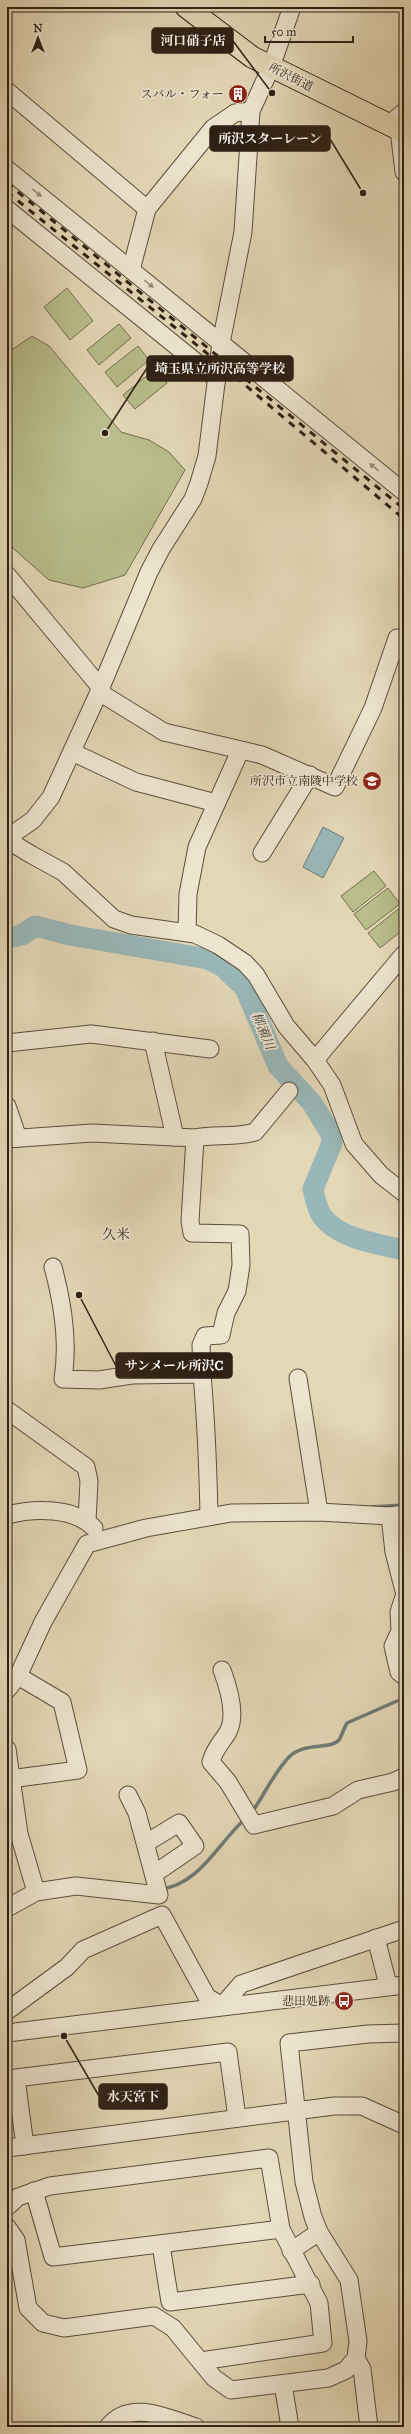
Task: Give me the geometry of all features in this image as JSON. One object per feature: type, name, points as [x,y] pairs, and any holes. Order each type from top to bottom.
[{"type":"main road","name":"所沢街道","points":[[186,7],[252,57],[271,68],[399,125]]},
{"type":"street","points":[[292,7],[271,68],[251,111],[243,232],[221,343],[209,444],[199,483],[193,498],[161,548],[149,572],[100,690],[46,806],[33,820],[8,837],[17,846],[63,872],[114,919],[131,925],[187,932],[218,945],[245,963],[256,976],[293,1034],[315,1060],[337,1095],[354,1144],[375,1169],[404,1192]]},
{"type":"street","points":[[7,91],[148,208]]},
{"type":"street","points":[[131,270],[148,208],[213,128],[235,113],[251,111]]},
{"type":"street","points":[[399,125],[404,172]]},
{"type":"street","points":[[7,169],[404,492]]},
{"type":"street","points":[[7,209],[217,379]]},
{"type":"street","points":[[7,575],[100,690],[164,732],[262,755],[335,787],[373,708],[397,638],[404,642]]},
{"type":"street","points":[[187,932],[188,894],[197,846],[240,751]]},
{"type":"street","points":[[72,752],[136,782],[216,803]]},
{"type":"street","points":[[262,853],[310,775]]},
{"type":"street","points":[[315,1060],[404,954]]},
{"type":"street","points":[[7,1043],[91,1034],[210,1049]]},
{"type":"street","points":[[153,1041],[175,1138]]},
{"type":"street","points":[[7,1106],[13,1139],[92,1133],[195,1138],[255,1132],[289,1091]]},
{"type":"street","points":[[195,1138],[190,1220],[192,1233],[240,1234],[241,1265],[237,1291],[226,1312],[221,1335],[205,1336],[202,1345],[204,1426],[207,1441],[209,1515]]},
{"type":"street","points":[[53,1267],[58,1288],[65,1335],[63,1379],[99,1380],[132,1375],[202,1374]]},
{"type":"street","points":[[298,1378],[319,1512]]},
{"type":"street","points":[[7,1410],[86,1467],[89,1481],[87,1521]]},
{"type":"street","points":[[7,1515],[26,1510],[48,1510],[87,1521],[104,1538]]},
{"type":"street","points":[[7,1690],[18,1676],[34,1641],[77,1559],[88,1544],[104,1538],[209,1515],[231,1513],[319,1512],[397,1515],[394,1552],[404,1591]]},
{"type":"street","points":[[404,1597],[399,1612],[400,1631],[393,1646],[399,1672],[404,1676]]},
{"type":"street","points":[[222,1670],[230,1691],[230,1723],[228,1731],[213,1754],[211,1762],[228,1782],[254,1825],[333,1806],[358,1790],[393,1782],[404,1777]]},
{"type":"street","points":[[10,1779],[78,1770],[62,1702],[18,1676]]},
{"type":"street","points":[[7,1749],[10,1779],[19,1834],[36,1892]]},
{"type":"street","points":[[7,1908],[36,1892],[76,1886],[159,1895],[137,1813],[128,1795]]},
{"type":"street","points":[[146,1843],[179,1823],[195,1846],[154,1874]]},
{"type":"street","points":[[7,2011],[67,1967],[83,1950],[162,1915],[207,1997],[222,2006]]},
{"type":"street","points":[[222,2006],[241,1984],[404,1929]]},
{"type":"street","points":[[8,2030],[396,1985],[376,1938]]},
{"type":"street","points":[[7,2227],[16,2240],[28,2308],[43,2323],[64,2328],[154,2316],[174,2328],[214,2378],[231,2390],[328,2378],[346,2370],[356,2358],[358,2341],[349,2280],[320,2232],[313,2217],[304,2182],[289,2043],[368,2034],[404,2033]]},
{"type":"street","points":[[25,2146],[16,2078],[228,2052],[236,2118]]},
{"type":"street","points":[[7,2148],[334,2106],[362,2106],[404,2125]]},
{"type":"street","points":[[7,2207],[18,2198],[50,2186],[269,2158],[281,2229],[291,2251],[311,2284],[319,2303],[323,2344],[200,2361]]},
{"type":"street","points":[[34,2191],[53,2257],[161,2245],[281,2229]]},
{"type":"street","points":[[291,2251],[320,2232]]},
{"type":"street","points":[[161,2245],[170,2302],[311,2284]]},
{"type":"street","points":[[356,2358],[362,2369],[369,2427]]},
{"type":"street","points":[[284,2384],[290,2427]]},
{"type":"street","points":[[108,2427],[125,2413],[144,2411],[196,2427]]},
{"type":"green space","points":[[67,288],[93,321],[70,340],[44,307]]},
{"type":"green space","points":[[119,324],[131,338],[99,365],[87,350]]},
{"type":"green space","points":[[32,336],[49,346],[121,432],[149,440],[169,452],[185,470],[125,575],[83,588],[49,580],[7,543],[7,353]]},
{"type":"green space","points":[[138,346],[149,360],[117,387],[105,372]]},
{"type":"green space","points":[[155,369],[167,383],[135,409],[123,395]]},
{"type":"green space","points":[[374,871],[386,886],[353,912],[341,896]]},
{"type":"green space","points":[[388,888],[400,904],[366,930],[354,914]]},
{"type":"green space","points":[[401,907],[404,911],[404,929],[380,948],[368,933]]},
{"type":"green space","points":[[129,2417],[182,2427],[116,2427]]},
{"type":"water","points":[[323,827],[344,838],[323,878],[303,867]]},
{"type":"waterway","name":"柳瀬川","points":[[7,938],[22,935],[35,926],[70,935],[208,959],[222,966],[245,988],[278,1066],[312,1103],[331,1134],[332,1143],[313,1189],[320,1213],[329,1224],[349,1235],[371,1243],[404,1250]]},
{"type":"waterway","points":[[371,1507],[404,1505]]},
{"type":"waterway","points":[[252,1812],[279,1769],[290,1756],[303,1749],[335,1743],[339,1740],[347,1723],[397,1701]]},
{"type":"waterway","points":[[161,1889],[174,1886],[186,1880],[197,1871],[207,1862],[245,1819]]},
{"type":"railway","points":[[7,183],[404,509]]},
{"type":"railway","points":[[7,192],[219,363],[404,519]]},
{"type":"place","name":"河口硝子店","points":[[272,93]]},
{"type":"place","name":"スバル・フォー","points":[[238,94]]},
{"type":"place","name":"所沢スターレーン","points":[[363,193]]},
{"type":"place","name":"埼玉県立所沢高等学校","points":[[105,433]]},
{"type":"place","name":"所沢市立南陵中学校","points":[[372,781]]},
{"type":"place","name":"サンメール所沢C","points":[[79,1295]]},
{"type":"place","name":"悲田処跡","points":[[344,2001]]},
{"type":"place","name":"水天宮下","points":[[64,2036]]},
{"type":"district","name":"久米","points":[[116,1234]]}]
